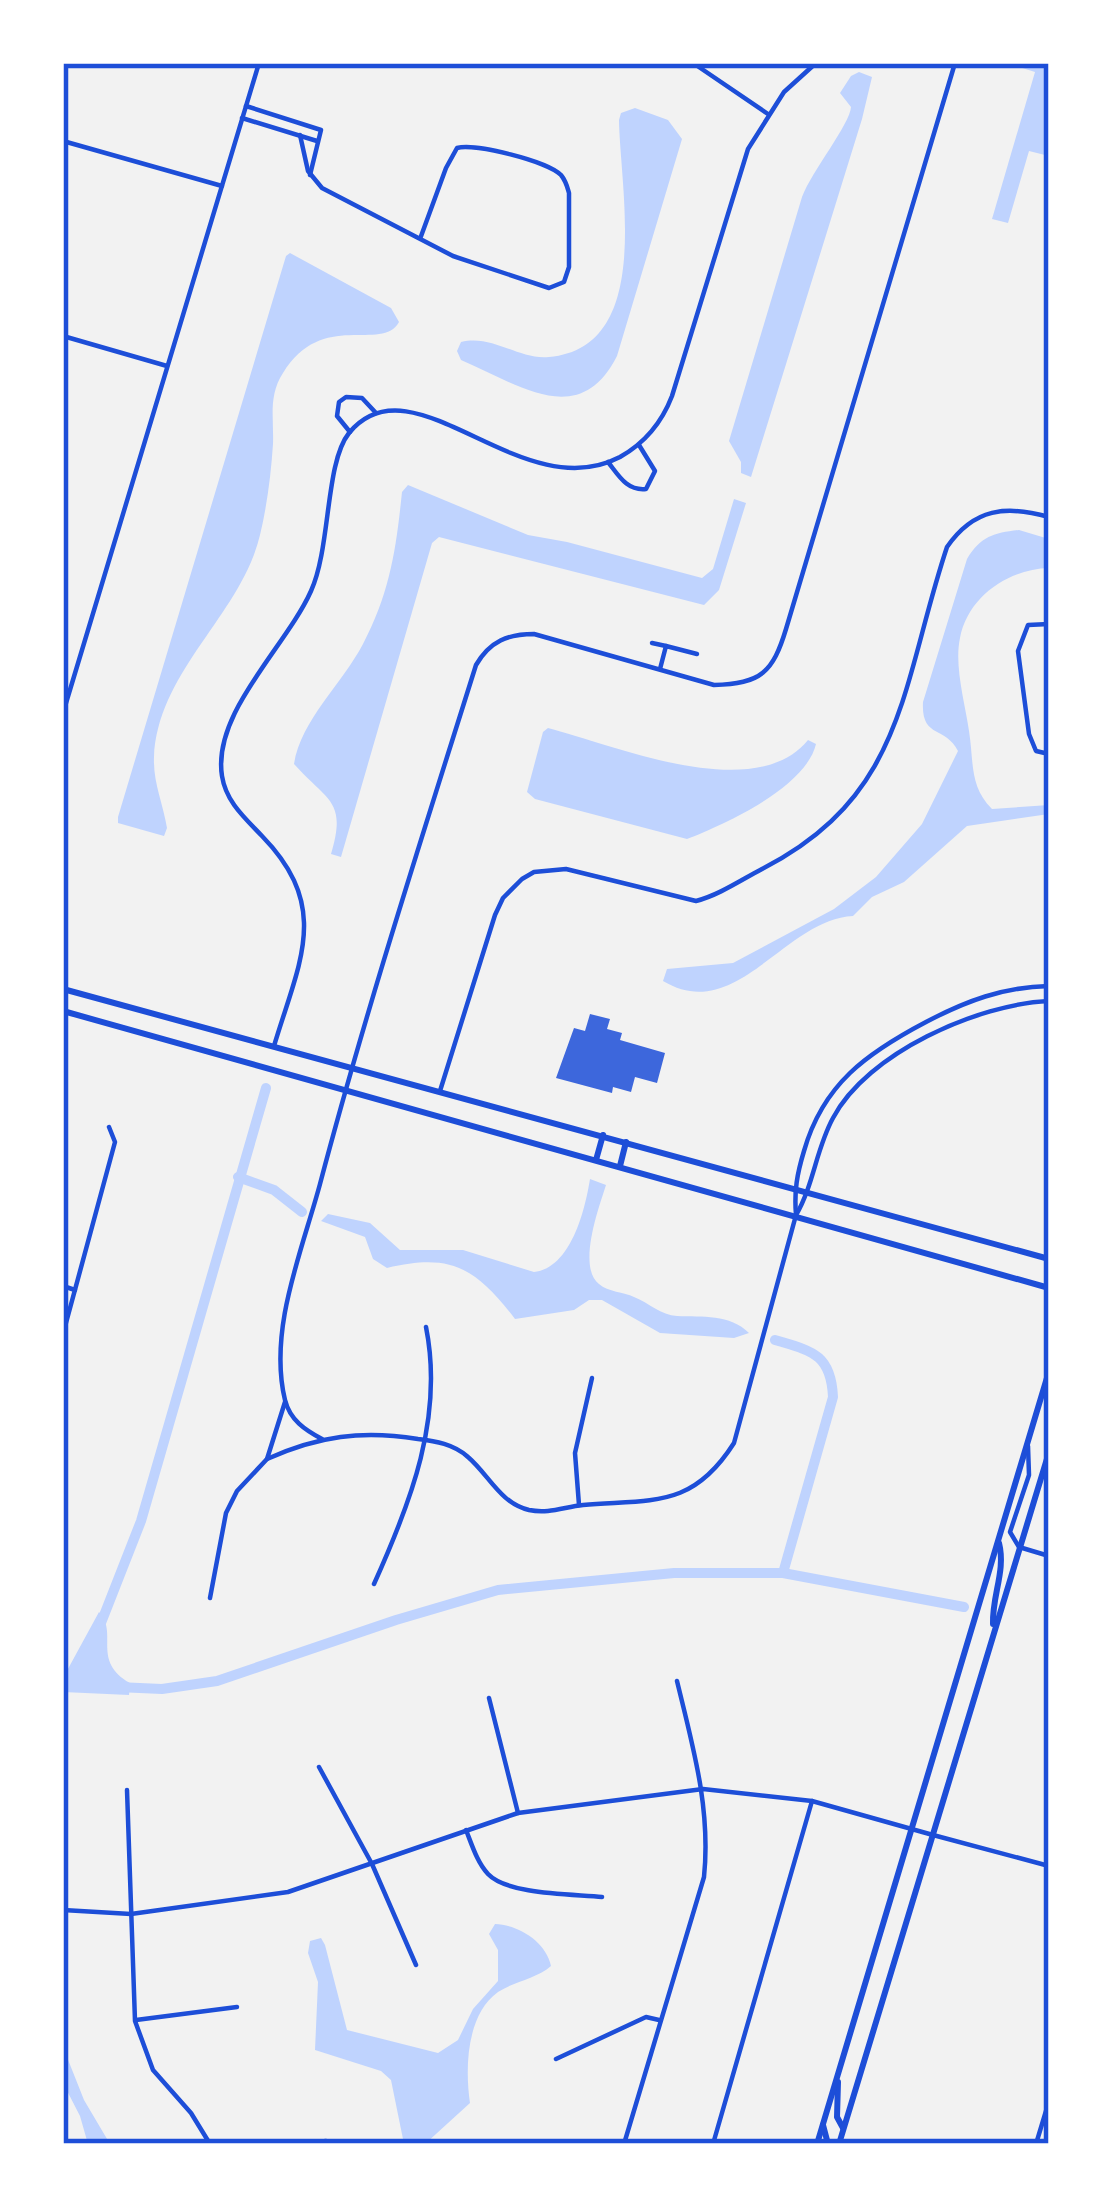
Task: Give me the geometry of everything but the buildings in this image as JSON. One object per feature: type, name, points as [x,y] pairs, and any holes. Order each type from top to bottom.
[{"type":"main road","points":[[63,989],[1049,1259]]},
{"type":"main road","points":[[63,1011],[1049,1288]]},
{"type":"main road","points":[[596,1160],[603,1135]]},
{"type":"main road","points":[[620,1166],[626,1142]]},
{"type":"main road","points":[[817,2144],[1049,1371]]},
{"type":"main road","points":[[839,2144],[1049,1452]]},
{"type":"main road","points":[[993,1634],[992,1603],[1004,1562],[999,1542]]},
{"type":"main road","points":[[838,2073],[837,2117],[844,2129]]},
{"type":"main road","points":[[823,2123],[828,2144]]},
{"type":"street","points":[[63,713],[259,63]]},
{"type":"street","points":[[693,63],[768,113]]},
{"type":"street","points":[[274,1046],[303,946],[305,907],[283,859],[230,799],[223,782],[223,741],[312,589],[325,547],[342,443],[376,413],[412,410],[544,466],[577,469],[608,462],[638,445],[667,410],[738,175],[768,113],[816,63]]},
{"type":"street","points":[[322,1439],[293,1418],[286,1402],[283,1333],[351,1067],[476,665],[484,652],[515,634],[535,634],[714,685],[736,684],[767,671],[777,657],[956,63]]},
{"type":"street","points":[[246,106],[321,130],[310,175]]},
{"type":"street","points":[[242,118],[318,141]]},
{"type":"street","points":[[300,136],[310,175],[322,188],[420,239],[453,256],[549,289],[564,282],[569,267],[569,193],[560,175],[473,145],[457,148],[420,239]]},
{"type":"street","points":[[63,141],[222,186]]},
{"type":"street","points":[[63,337],[168,366]]},
{"type":"street","points":[[350,432],[337,416],[339,402],[346,397],[362,398],[376,413]]},
{"type":"street","points":[[608,462],[626,484],[646,489],[656,471],[638,445]]},
{"type":"street","points":[[440,1091],[495,915],[511,888],[534,872],[566,869],[696,901],[812,840],[850,806],[877,767],[947,548],[955,537],[964,525],[988,512],[1022,510],[1049,517]]},
{"type":"street","points":[[1049,624],[1028,626],[1018,651],[1029,734],[1036,751],[1049,754]]},
{"type":"street","points":[[652,643],[698,654]]},
{"type":"street","points":[[660,669],[666,646]]},
{"type":"street","points":[[796,1215],[794,1188],[814,1121],[834,1087],[868,1054],[960,1005],[1008,989],[1049,986]]},
{"type":"street","points":[[266,1459],[352,1432],[426,1440],[452,1446],[469,1457],[502,1496],[526,1509],[555,1512],[579,1505],[670,1498],[695,1488],[717,1469],[734,1443],[796,1215],[809,1193],[821,1148],[843,1101],[874,1069],[966,1019],[1011,1005],[1049,1001]]},
{"type":"street","points":[[960,1005],[966,1019]]},
{"type":"street","points":[[868,1054],[874,1069]]},
{"type":"street","points":[[63,1334],[115,1142],[109,1127]]},
{"type":"street","points":[[806,1144],[821,1148]]},
{"type":"street","points":[[63,1286],[75,1290]]},
{"type":"street","points":[[374,1584],[397,1533],[426,1440],[434,1366],[426,1327]]},
{"type":"street","points":[[579,1505],[575,1454],[592,1378]]},
{"type":"street","points":[[210,1598],[226,1513],[237,1491],[266,1459],[286,1402]]},
{"type":"street","points":[[1028,1444],[1029,1475],[1010,1532],[1019,1547],[1049,1556]]},
{"type":"street","points":[[624,2144],[704,1877],[703,1789],[677,1681]]},
{"type":"street","points":[[489,1698],[518,1813]]},
{"type":"street","points":[[319,1767],[372,1864],[416,1965]]},
{"type":"street","points":[[63,1910],[131,1914],[288,1892],[518,1813],[703,1789],[812,1801],[1049,1866]]},
{"type":"street","points":[[128,1790],[135,2020],[153,2070],[211,2144]]},
{"type":"street","points":[[713,2144],[812,1801]]},
{"type":"street","points":[[466,1830],[482,1866],[498,1882],[602,1897]]},
{"type":"street","points":[[135,2020],[237,2007]]},
{"type":"street","points":[[556,2059],[646,2017],[659,2020]]},
{"type":"street","points":[[1036,2144],[1049,2101]]},
{"type":"street","points":[[299,2144],[326,2141]]},
{"type":"water","points":[[1006,63],[1049,63],[1049,156],[1029,151],[1008,223],[992,219],[1035,72]]},
{"type":"water","points":[[859,72],[872,77],[862,119],[751,477],[741,473],[741,462],[729,441],[802,197],[849,115],[851,107],[840,93]]},
{"type":"water","points":[[635,108],[668,120],[682,139],[617,356],[602,379],[585,392],[546,395],[461,360],[457,351],[461,342],[484,341],[549,357],[582,347],[604,326],[618,297],[624,261],[619,120],[621,113]]},
{"type":"water","points":[[290,253],[391,308],[399,322],[379,334],[315,342],[298,354],[278,382],[267,501],[250,564],[184,670],[159,726],[154,766],[167,828],[164,836],[118,823],[118,817]]},
{"type":"water","points":[[408,485],[528,535],[702,578],[713,569],[734,499],[746,503],[719,590],[704,605],[439,537],[432,543],[341,857],[331,854],[337,822],[331,803],[294,764],[305,732],[354,659],[380,606],[402,492]]},
{"type":"water","points":[[1019,530],[1049,539],[1049,568],[1019,573],[981,598],[964,623],[959,672],[979,791],[992,809],[1049,805],[1049,814],[967,826],[904,882],[872,897],[853,916],[828,921],[805,934],[737,981],[714,990],[689,991],[663,981],[667,969],[733,963],[834,909],[876,877],[922,824],[958,751],[926,722],[923,702],[967,559],[989,537]]},
{"type":"water","points":[[548,728],[647,757],[721,770],[755,768],[784,759],[808,740],[816,744],[809,760],[781,789],[742,814],[687,839],[535,799],[527,792]]},
{"type":"water","points":[[590,1179],[606,1185],[590,1251],[593,1276],[599,1284],[666,1313],[724,1320],[749,1333],[734,1338],[660,1333],[602,1300],[589,1300],[574,1310],[515,1319],[487,1287],[460,1268],[428,1262],[387,1268],[373,1259],[365,1237],[321,1221],[328,1214],[370,1223],[400,1250],[463,1250],[534,1272],[547,1268],[567,1249],[580,1221]]},
{"type":"water","points":[[99,1612],[107,1629],[108,1656],[118,1674],[130,1683],[129,1695],[63,1692],[63,1678]]},
{"type":"water","points":[[495,1924],[530,1936],[544,1949],[551,1966],[487,2002],[470,2043],[470,2103],[425,2144],[404,2144],[391,2080],[381,2071],[315,2050],[318,1982],[308,1953],[310,1941],[321,1938],[325,1945],[347,2030],[438,2053],[458,2040],[473,2009],[498,1981],[498,1950],[489,1934]]},
{"type":"water","points":[[63,2047],[84,2100],[110,2144],[88,2144],[63,2083]]},
{"type":"waterway","points":[[101,1623],[141,1521],[266,1088]]},
{"type":"waterway","points":[[238,1177],[274,1190],[302,1212]]},
{"type":"waterway","points":[[775,1340],[817,1356],[828,1372],[833,1397],[783,1573]]},
{"type":"waterway","points":[[117,1687],[162,1689],[217,1681],[498,1590],[674,1573],[783,1573],[964,1607]]}]
